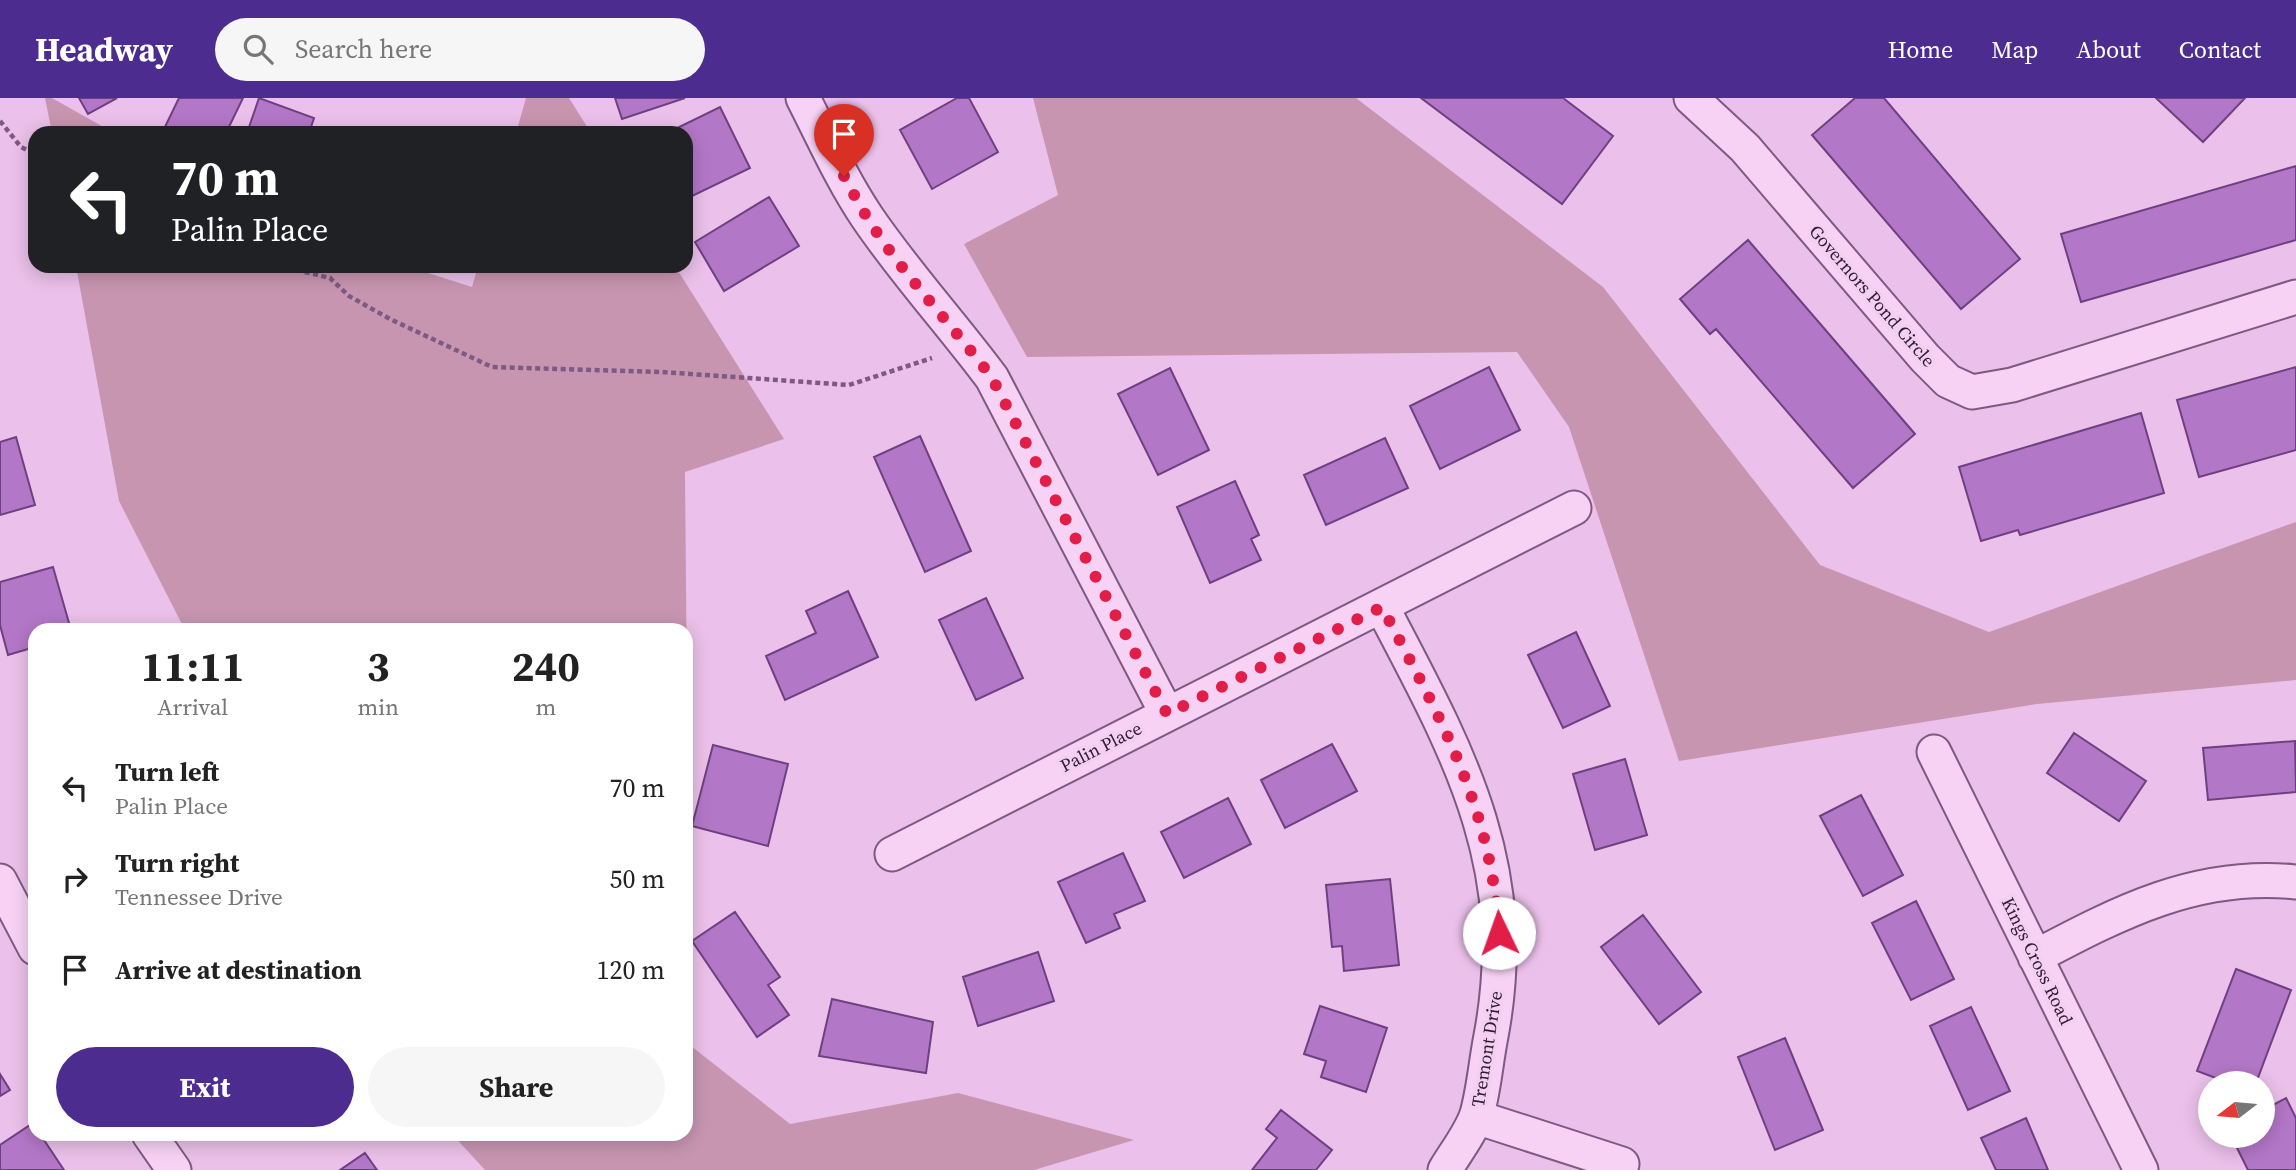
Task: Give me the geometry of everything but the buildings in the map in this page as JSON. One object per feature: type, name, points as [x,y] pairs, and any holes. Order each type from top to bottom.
[{"type":"street","points":[[803,98],[865,215],[932,305],[992,378],[1167,714]]},
{"type":"street","name":"Governors Pond Circle","points":[[1691,98],[1745,148],[1925,358],[1948,381],[1972,393],[2012,385],[2296,297]]},
{"type":"street","name":"Palin Place","points":[[892,854],[1574,509]]},
{"type":"street","name":"Tremont Drive","points":[[1382,607],[1441,720],[1470,787],[1486,838],[1497,892],[1500,953],[1497,999],[1476,1116],[1445,1170]]},
{"type":"street","name":"Kings Cross Road","points":[[1934,752],[2141,1170]]},
{"type":"street","points":[[0,881],[28,935]]},
{"type":"street","points":[[2035,957],[2092,927],[2158,898],[2194,888],[2235,882],[2296,882]]},
{"type":"street","points":[[1476,1116],[1622,1164]]},
{"type":"street","points":[[154,1141],[174,1170]]},
{"type":"path","points":[[0,121],[21,147],[28,150]]},
{"type":"path","points":[[309,273],[330,278],[349,296],[390,319],[492,367],[662,372],[849,385],[936,356],[963,340]]},
{"type":"shaded area","points":[[45,98],[52,98],[102,126],[51,126]]},
{"type":"shaded area","points":[[526,98],[569,98],[587,126],[518,126]]},
{"type":"shaded area","points":[[1033,98],[1356,98],[1603,287],[1820,565],[1989,632],[2296,522],[2296,680],[2037,704],[1679,761],[1569,427],[1517,352],[1027,357],[964,244],[1058,195]]},
{"type":"shaded area","points":[[77,273],[428,273],[472,287],[476,273],[679,273],[784,439],[685,472],[686,623],[181,623],[119,501]]},
{"type":"shaded area","points":[[693,1048],[790,1124],[958,1093],[1134,1140],[1034,1170],[485,1170],[458,1141],[693,1141]]},
{"type":"route","points":[[844,176],[865,215],[932,305],[992,378],[1167,714],[1382,607],[1441,720],[1470,787],[1486,838],[1497,892],[1499,933]]}]
